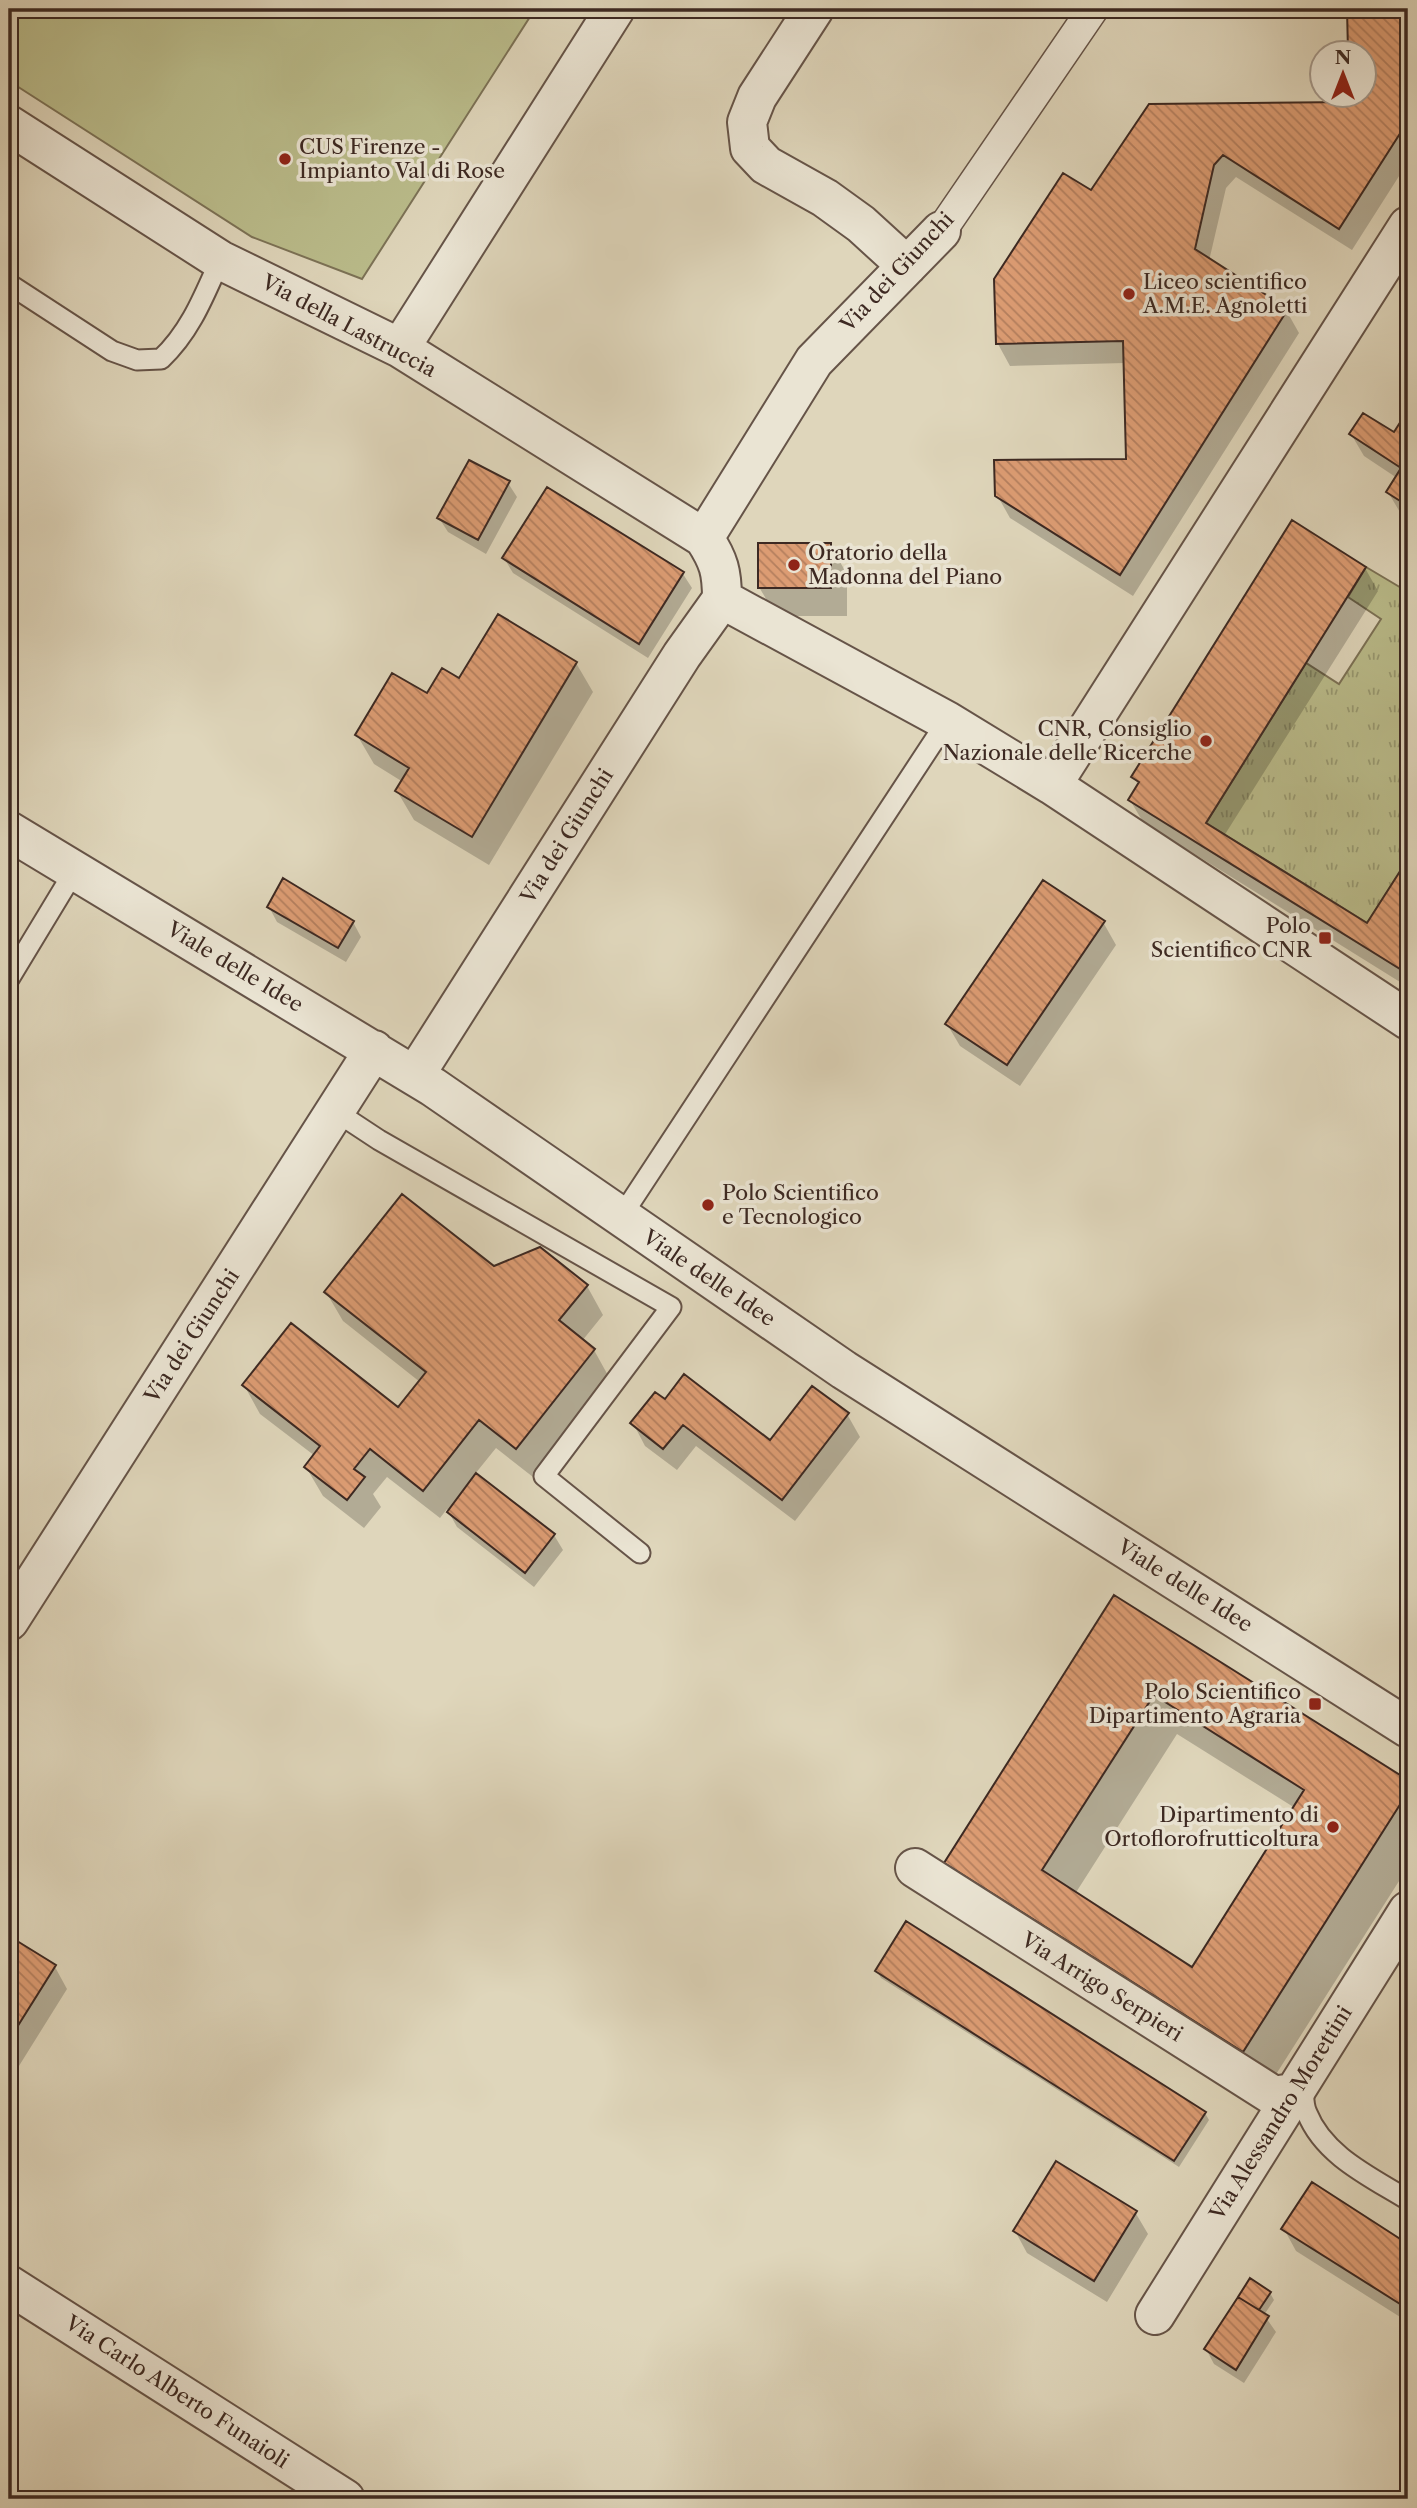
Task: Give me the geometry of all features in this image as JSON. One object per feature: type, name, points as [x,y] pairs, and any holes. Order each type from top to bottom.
[{"type":"street","points":[[400,348],[615,9]]},
{"type":"street","points":[[814,9],[757,97],[747,122],[750,148],[766,165],[825,198],[861,224],[906,266]]},
{"type":"street","name":"Via dei Giunchi","points":[[706,535],[814,361],[941,231],[1093,9]]},
{"type":"street","name":"Via della Lastruccia","points":[[9,125],[220,260],[400,348],[706,535]]},
{"type":"street","points":[[1052,785],[1408,226]]},
{"type":"street","points":[[706,535],[722,574],[722,599],[947,721],[1052,785],[1408,1020]]},
{"type":"street","name":"Via dei Giunchi","points":[[415,1075],[682,655],[722,599]]},
{"type":"street","name":"Viale delle Idee","points":[[9,831],[415,1075],[856,1377],[1408,1728]]},
{"type":"street","name":"Via dei Giunchi","points":[[9,1621],[373,1050]]},
{"type":"street","name":"Via Arrigo Serpieri","points":[[915,1868],[1274,2096],[1297,2086]]},
{"type":"street","name":"Via Alessandro Morettini","points":[[1155,2315],[1408,1911]]},
{"type":"street","name":"Via Carlo Alberto Funaioli","points":[[9,2285],[345,2499]]},
{"type":"lane","points":[[9,284],[112,351],[137,360],[162,359],[175,347],[187,328],[220,260]]},
{"type":"lane","points":[[621,1217],[947,721]]},
{"type":"lane","points":[[9,979],[75,870]]},
{"type":"lane","points":[[335,1111],[379,1140],[671,1307],[544,1476],[640,1552]]},
{"type":"lane","points":[[1297,2086],[1316,2132],[1332,2150],[1408,2200]]},
{"type":"green space","name":"CUS Firenze - Impianto Val di Rose","points":[[9,9],[535,9],[362,279],[252,237],[9,81]]},
{"type":"green space","points":[[1366,567],[1408,592],[1408,868],[1404,866],[1367,923],[1206,823],[1306,663],[1339,684],[1381,619],[1348,597]]},
{"type":"building","name":"Liceo scientifico A.M.E. Agnoletti","points":[[1347,9],[1408,9],[1408,121],[1339,229],[1223,155],[1214,165],[1195,249],[1288,309],[1120,575],[995,496],[994,460],[1126,459],[1123,341],[996,344],[994,279],[1063,173],[1091,190],[1149,104],[1308,102],[1308,108],[1378,108],[1378,38],[1348,38]]},
{"type":"building","points":[[1408,410],[1408,506],[1386,492],[1401,468],[1349,434],[1363,413],[1394,432]]},
{"type":"building","points":[[469,460],[510,481],[478,540],[437,518]]},
{"type":"building","points":[[547,487],[684,572],[639,644],[502,558]]},
{"type":"building","name":"CNR, Consiglio Nazionale delle Ricerche","points":[[1292,520],[1366,567],[1206,823],[1367,923],[1404,865],[1408,868],[1408,974],[1128,800],[1139,782],[1131,777]]},
{"type":"building","name":"Oratorio della Madonna del Piano","points":[[758,543],[831,543],[831,588],[758,588]]},
{"type":"building","points":[[498,614],[577,662],[472,837],[395,791],[409,768],[355,735],[392,673],[427,693],[442,668],[459,678]]},
{"type":"building","points":[[283,878],[354,921],[338,948],[267,907]]},
{"type":"building","points":[[1043,880],[1105,921],[1007,1065],[945,1024]]},
{"type":"building","points":[[402,1194],[494,1266],[540,1247],[588,1285],[559,1320],[595,1349],[516,1449],[479,1420],[423,1491],[370,1449],[354,1469],[365,1477],[347,1500],[304,1467],[320,1446],[242,1385],[291,1323],[398,1407],[426,1372],[324,1292]]},
{"type":"building","points":[[684,1374],[770,1440],[812,1386],[849,1413],[782,1500],[683,1425],[663,1449],[630,1423],[655,1392],[665,1399]]},
{"type":"building","points":[[476,1473],[555,1534],[525,1573],[447,1512]]},
{"type":"building","name":"Dipartimento di Ortoflorofrutticoltura","points":[[1114,1595],[1408,1780],[1408,1792],[1243,2052],[944,1863]],"holes":[[[1154,1695],[1304,1790],[1192,1967],[1042,1870]]]},
{"type":"building","points":[[906,1921],[1206,2112],[1174,2161],[875,1971]]},
{"type":"building","points":[[9,1936],[56,1965],[9,2040]]},
{"type":"building","points":[[1056,2161],[1137,2211],[1094,2281],[1013,2231]]},
{"type":"building","points":[[1312,2182],[1408,2244],[1408,2309],[1281,2229]]},
{"type":"building","points":[[1250,2278],[1271,2292],[1259,2310],[1238,2297]]},
{"type":"building","points":[[1238,2297],[1269,2316],[1236,2370],[1204,2349]]},
{"type":"place","name":"CUS Firenze - Impianto Val di Rose","points":[[285,159]]},
{"type":"place","name":"Liceo scientifico A.M.E. Agnoletti","points":[[1129,294]]},
{"type":"place","name":"Oratorio della Madonna del Piano","points":[[794,565]]},
{"type":"place","name":"CNR, Consiglio Nazionale delle Ricerche","points":[[1206,741]]},
{"type":"place","name":"Polo Scientifico CNR","points":[[1325,938]]},
{"type":"place","name":"Polo Scientifico e Tecnologico","points":[[708,1205]]},
{"type":"place","name":"Polo Scientifico Dipartimento Agraria","points":[[1315,1704]]},
{"type":"place","name":"Dipartimento di Ortoflorofrutticoltura","points":[[1333,1827]]}]
